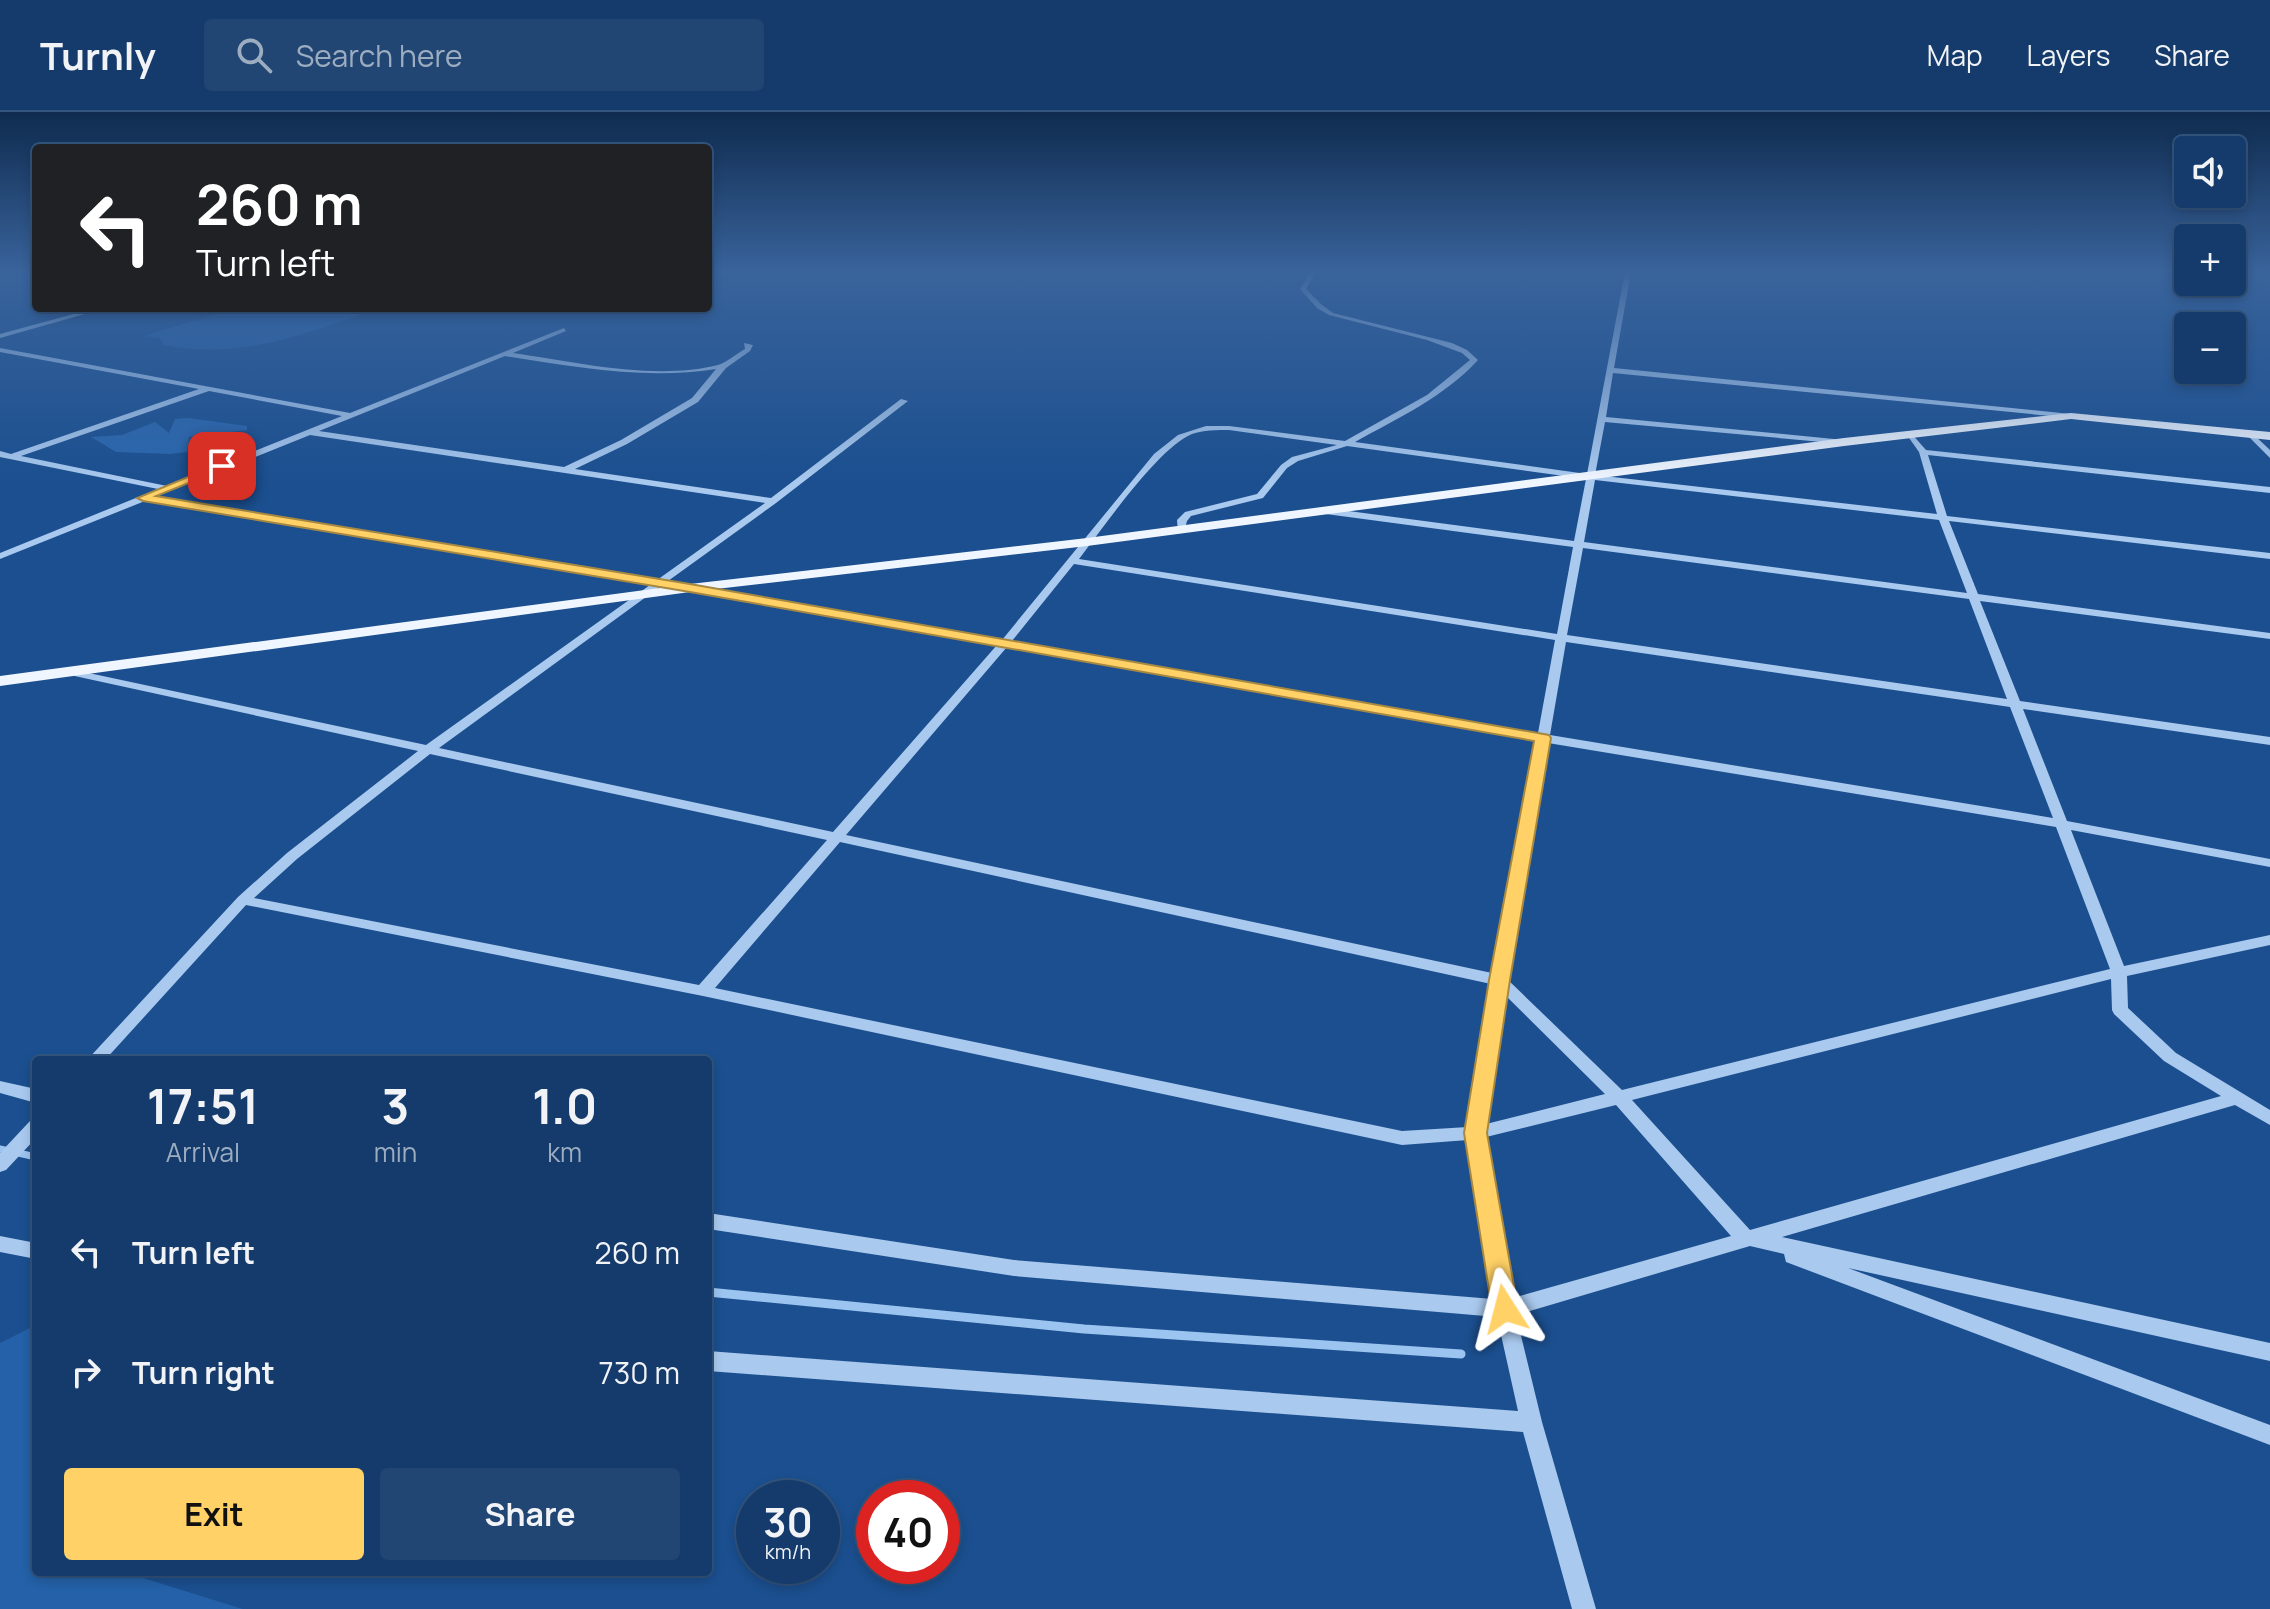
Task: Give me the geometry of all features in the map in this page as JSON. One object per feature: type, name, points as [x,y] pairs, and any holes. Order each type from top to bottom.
[{"type":"main road","points":[[0,681],[690,588],[1087,542],[1844,442],[2071,416],[2270,436]]},
{"type":"street","points":[[0,556],[534,342]]},
{"type":"street","points":[[1181,530],[1182,520],[1188,514],[1260,496],[1269,490],[1275,476],[1288,463],[1346,444],[1408,411],[1457,378],[1474,360],[1469,352],[1440,342]]},
{"type":"street","points":[[1584,1609],[1531,1422],[1505,1309],[1476,1133],[1499,980],[1581,544],[1614,342]]},
{"type":"street","points":[[566,471],[624,442],[695,400],[723,366],[748,350],[749,345],[746,344]]},
{"type":"street","points":[[0,350],[348,415]]},
{"type":"street","points":[[504,354],[642,373],[673,374],[723,366]]},
{"type":"street","points":[[1609,370],[2071,416]]},
{"type":"street","points":[[12,456],[211,389]]},
{"type":"street","points":[[99,1056],[243,900],[292,856],[427,750],[773,501],[904,401]]},
{"type":"street","points":[[1601,419],[1844,442]]},
{"type":"street","points":[[703,991],[1005,643],[1157,456],[1179,435],[1193,430],[1229,428],[1592,477],[2270,556]]},
{"type":"street","points":[[307,432],[773,501]]},
{"type":"street","points":[[2251,434],[2270,455]]},
{"type":"street","points":[[1911,435],[1923,452],[1943,518],[2119,972],[2120,1010],[2170,1057],[2270,1118]]},
{"type":"street","points":[[1923,452],[2270,490]]},
{"type":"street","points":[[0,454],[165,488]]},
{"type":"street","points":[[143,498],[690,588],[1543,738],[2062,824],[2270,863]]},
{"type":"street","points":[[1326,511],[2270,636]]},
{"type":"street","points":[[1074,561],[1563,638],[2270,741]]},
{"type":"street","points":[[70,672],[1499,980],[1619,1097],[1744,1237],[2270,1435]]},
{"type":"street","points":[[243,900],[703,991],[1402,1138],[1476,1133],[2119,972],[2270,940]]},
{"type":"street","points":[[0,1087],[32,1095]]},
{"type":"street","points":[[712,1222],[1014,1268],[1505,1309],[1744,1237],[2237,1098]]},
{"type":"street","points":[[0,1165],[32,1130]]},
{"type":"street","points":[[1744,1237],[2270,1352]]},
{"type":"street","points":[[0,1244],[32,1250]]},
{"type":"street","points":[[712,1361],[1531,1422]]},
{"type":"shaded area","points":[[162,342],[274,342],[220,349],[164,345]]},
{"type":"shaded area","points":[[32,1327],[32,1576],[145,1576],[143,1578],[243,1609],[0,1609],[0,1343]]},
{"type":"building","points":[[175,419],[247,426],[247,430],[189,437],[187,452],[170,454],[116,452],[91,437],[122,435],[155,422],[169,433]]},
{"type":"waterway","points":[[0,1149],[32,1156]]},
{"type":"waterway","points":[[712,1292],[1084,1329],[1461,1354]]},
{"type":"route","points":[[222,466],[143,498],[690,588],[1543,738],[1499,980],[1476,1133],[1505,1309]]}]
